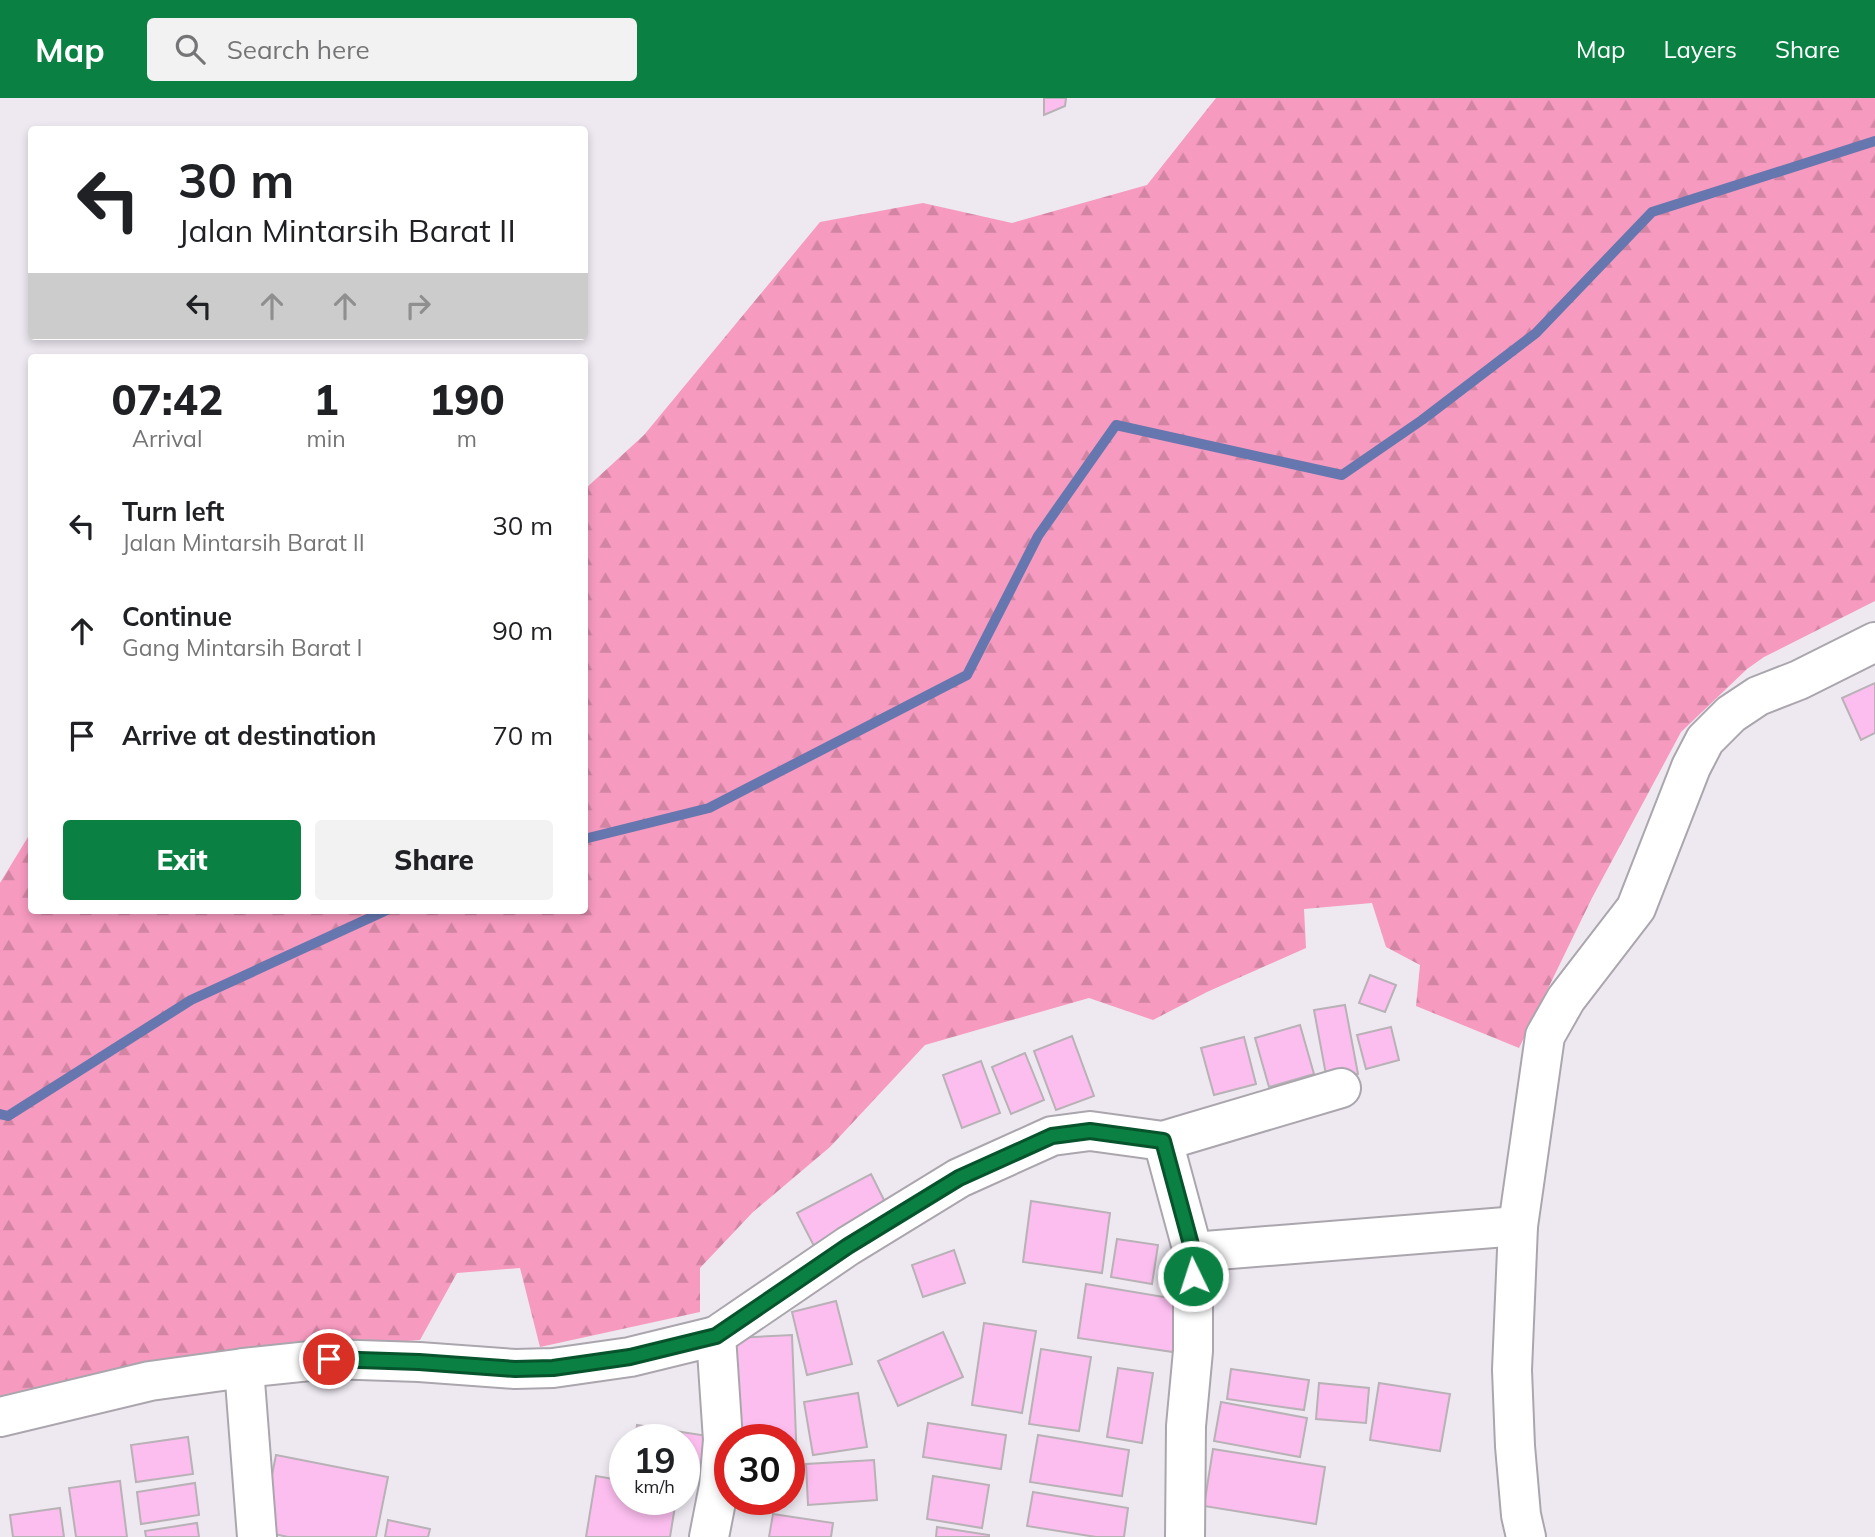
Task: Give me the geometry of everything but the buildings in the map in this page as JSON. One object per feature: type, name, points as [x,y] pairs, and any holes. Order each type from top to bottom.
[{"type":"street","points":[[1525,1537],[1515,1446],[1512,1370],[1518,1226],[1545,1036],[1566,999],[1636,908],[1690,767],[1705,740],[1731,714],[1759,696],[1799,680],[1875,642]]},
{"type":"street","points":[[0,1417],[150,1381],[244,1368],[329,1359],[515,1369],[553,1368],[630,1357],[716,1336],[848,1246],[959,1178],[1052,1136],[1090,1131],[1163,1141],[1341,1088]]},
{"type":"street","points":[[1163,1141],[1193,1252],[1193,1351],[1186,1426],[1185,1537]]},
{"type":"street","points":[[1193,1252],[1518,1226]]},
{"type":"street","points":[[709,1537],[719,1486],[723,1440],[716,1336]]},
{"type":"street","points":[[244,1368],[257,1537]]},
{"type":"green space","points":[[1216,98],[1875,98],[1875,601],[1764,657],[1747,669],[1681,732],[1592,898],[1519,1048],[1416,1006],[1420,965],[1386,947],[1372,903],[1304,909],[1306,948],[1207,992],[1153,1020],[1089,998],[925,1045],[830,1147],[753,1212],[700,1268],[700,1312],[540,1347],[520,1268],[457,1273],[420,1340],[286,1350],[0,1404],[0,883],[28,837],[28,914],[588,914],[588,486],[644,435],[820,222],[923,203],[1012,223],[1147,185]]},
{"type":"waterway","points":[[588,838],[709,808],[967,675],[1038,536],[1116,425],[1342,475],[1422,420],[1536,333],[1652,212],[1875,141]]},
{"type":"waterway","points":[[0,1114],[8,1116],[191,1000],[378,914]]},
{"type":"route","points":[[329,1359],[515,1369],[553,1368],[630,1357],[716,1336],[848,1246],[959,1178],[1052,1136],[1090,1131],[1163,1141],[1193,1252],[1193,1276]]}]
